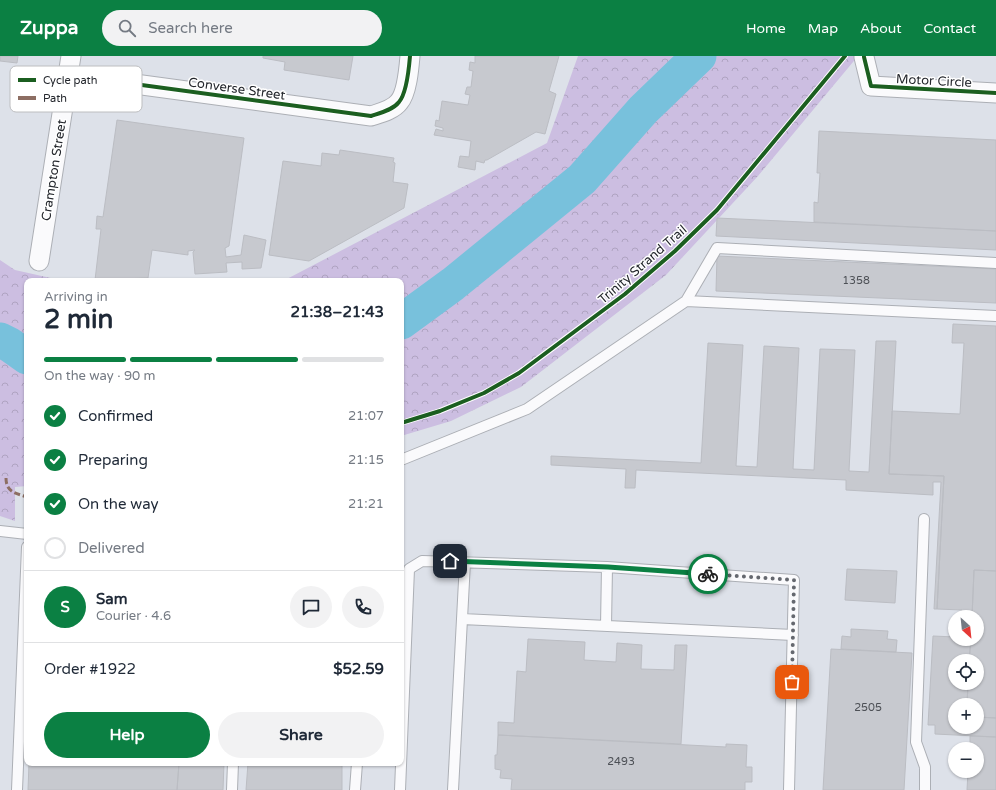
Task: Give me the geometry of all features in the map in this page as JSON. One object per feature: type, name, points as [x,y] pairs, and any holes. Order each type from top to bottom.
[{"type":"street","name":"Crampton Street","points":[[69,66],[71,56]]},
{"type":"street","name":"Converse Street","points":[[142,85],[371,116],[385,112],[400,102],[406,86],[410,56]]},
{"type":"street","name":"Motor Circle","points":[[864,57],[871,86],[996,93]]},
{"type":"street","name":"Crampton Street","points":[[39,261],[62,112]]},
{"type":"lane","points":[[404,459],[527,410],[686,301],[717,248],[996,263]]},
{"type":"lane","points":[[686,301],[996,316]]},
{"type":"lane","points":[[924,519],[916,742],[925,767],[925,790]]},
{"type":"lane","points":[[0,531],[24,534]]},
{"type":"lane","points":[[404,692],[409,569],[422,561],[608,567],[794,580],[789,790]]},
{"type":"lane","points":[[454,790],[464,562]]},
{"type":"lane","points":[[606,626],[608,567]]},
{"type":"lane","points":[[462,618],[793,635]]},
{"type":"lane","points":[[17,790],[24,620]]},
{"type":"lane","points":[[232,790],[234,766]]},
{"type":"lane","points":[[355,790],[356,766]]},
{"type":"lane","points":[[400,790],[401,766]]},
{"type":"green space","points":[[578,56],[858,56],[758,176],[666,275],[521,387],[451,421],[404,435],[404,278],[289,278],[547,143]]},
{"type":"green space","points":[[0,260],[15,270],[51,278],[24,278],[24,486],[15,487],[15,521],[0,516]]},
{"type":"building","points":[[0,56],[18,56],[17,63],[0,61]]},
{"type":"building","points":[[263,56],[353,56],[349,80],[284,70],[285,62],[263,58]]},
{"type":"building","points":[[475,56],[559,56],[549,91],[556,94],[545,134],[536,132],[485,160],[484,163],[476,161],[475,170],[458,167],[460,156],[469,157],[471,141],[434,135],[436,129],[443,131],[443,128],[435,126],[436,120],[439,121],[442,101],[468,105],[470,95],[465,94],[467,87],[471,87],[473,71],[469,70],[470,62],[475,63]]},
{"type":"building","points":[[117,120],[244,138],[229,246],[225,248],[226,257],[241,255],[244,235],[266,240],[261,268],[242,269],[242,262],[226,263],[227,272],[195,274],[193,252],[195,250],[188,251],[188,255],[152,250],[148,278],[95,278],[101,229],[96,229],[97,216],[103,217]]},
{"type":"building","points":[[819,131],[996,140],[996,231],[814,222],[814,202],[818,203],[820,173],[817,173]]},
{"type":"building","points":[[340,150],[394,158],[393,162],[395,163],[393,182],[408,184],[404,208],[309,261],[269,255],[283,161],[321,166],[322,153],[339,155]]},
{"type":"building","points":[[717,218],[996,231],[996,250],[716,236]]},
{"type":"building","points":[[717,256],[996,269],[996,303],[716,291]]},
{"type":"building","points":[[953,324],[996,326],[996,571],[974,570],[972,610],[937,609],[944,476],[889,474],[892,411],[960,414],[964,343],[952,343]]},
{"type":"building","points":[[876,341],[896,341],[889,474],[944,476],[937,609],[934,609],[941,482],[933,482],[933,495],[846,490],[846,480],[636,470],[635,488],[625,488],[626,469],[551,465],[551,456],[701,463],[708,343],[743,345],[736,466],[757,467],[764,346],[799,348],[793,469],[814,470],[820,349],[855,350],[849,471],[869,472]]},
{"type":"building","points":[[847,569],[897,571],[895,603],[845,600]]},
{"type":"building","points":[[974,570],[996,571],[996,718],[984,717],[984,698],[967,698],[968,690],[984,690],[984,654],[970,654],[970,646],[984,646],[984,610],[972,610]]},
{"type":"building","points":[[851,629],[888,631],[887,639],[897,640],[896,652],[841,649],[842,636],[851,637]]},
{"type":"building","points":[[933,636],[948,637],[948,646],[970,646],[970,654],[948,654],[948,690],[968,690],[967,698],[948,698],[948,734],[984,734],[984,717],[996,718],[996,737],[935,734],[935,725],[928,725]]},
{"type":"building","points":[[528,639],[585,642],[584,660],[616,662],[617,643],[642,645],[641,669],[674,670],[675,645],[687,645],[681,744],[498,735],[498,722],[514,723],[517,671],[526,672]]},
{"type":"building","points":[[831,649],[912,653],[904,790],[823,790]]},
{"type":"building","points":[[498,735],[726,747],[726,744],[747,745],[746,767],[752,767],[752,782],[745,782],[745,790],[511,790],[512,779],[500,778],[501,770],[495,769],[495,755],[497,755]]},
{"type":"building","points":[[970,736],[996,737],[996,790],[967,790],[968,778],[984,778],[984,742],[970,742]]},
{"type":"building","points":[[29,766],[179,766],[177,790],[28,790]]},
{"type":"building","points":[[179,766],[224,766],[223,790],[177,790]]},
{"type":"building","points":[[248,766],[342,766],[342,790],[246,790]]},
{"type":"waterway","points":[[404,320],[453,284],[582,179],[643,110],[699,56]]},
{"type":"waterway","points":[[0,340],[24,355]]},
{"type":"marked path","points":[[6,478],[6,483],[9,489],[24,496]]},
{"type":"cycle path","points":[[142,85],[371,116],[393,107],[402,98],[407,80],[410,56]]},
{"type":"cycle path","name":"Trinity Strand Trail","points":[[404,422],[440,411],[484,393],[519,373],[625,294],[675,251],[717,210],[845,56]]},
{"type":"cycle path","points":[[864,57],[871,86],[996,93]]},
{"type":"way so far","points":[[708,574],[794,580],[792,682]]},
{"type":"route","points":[[450,561],[608,567],[708,574]]}]
